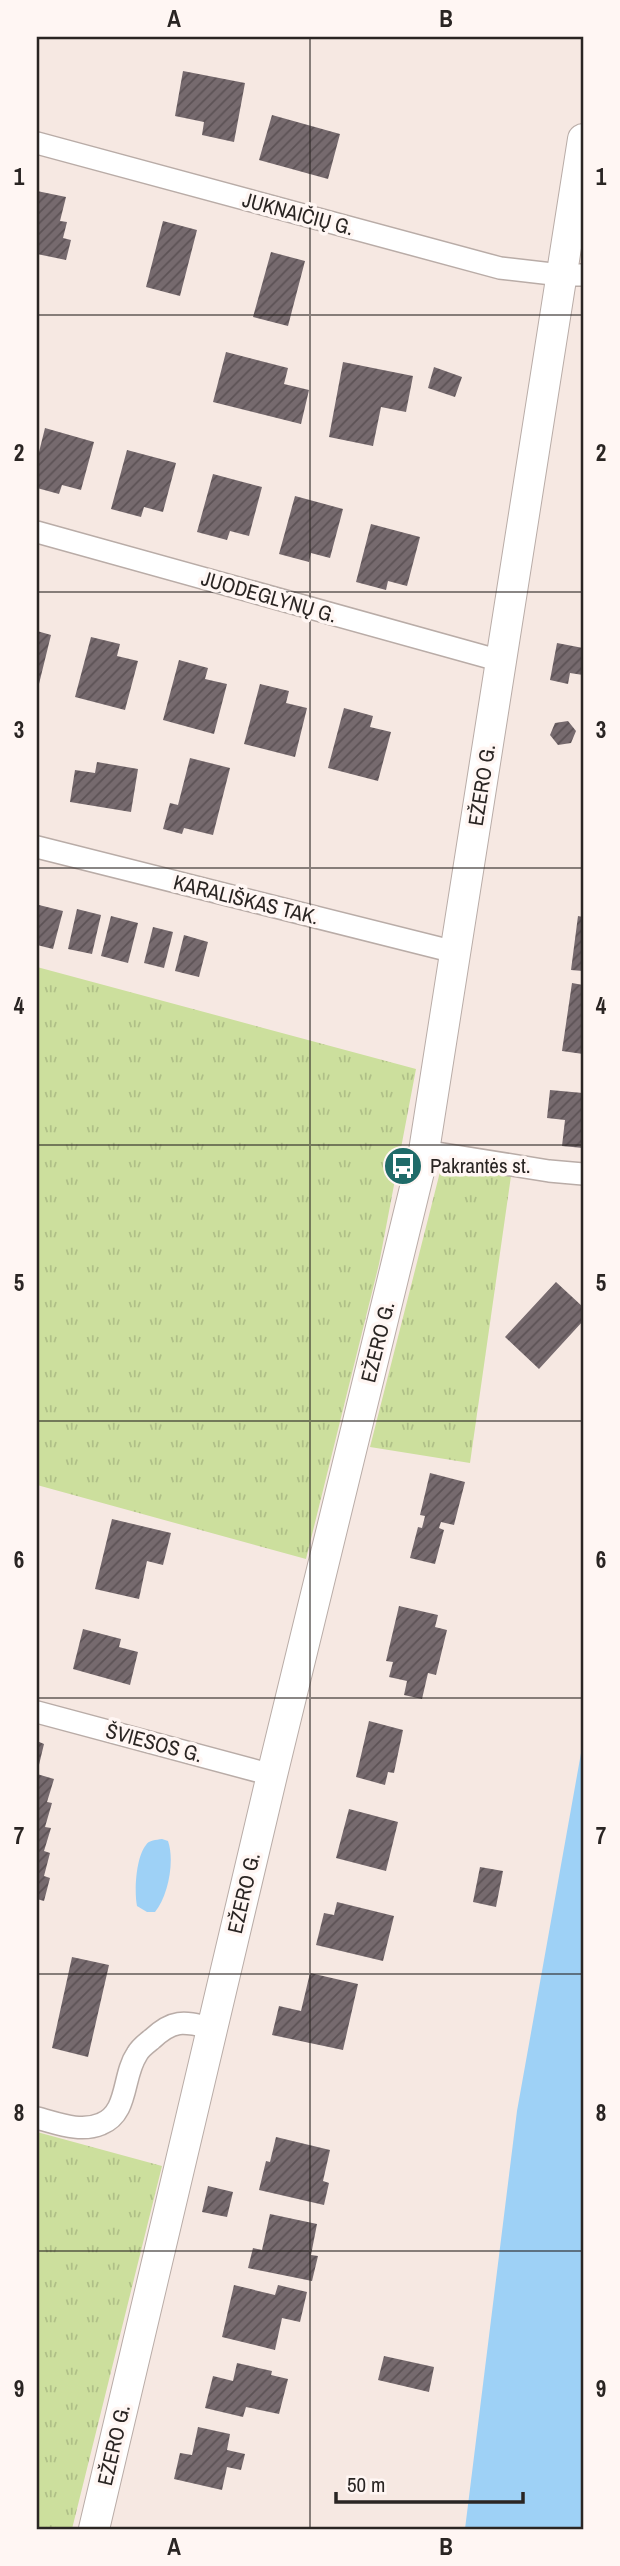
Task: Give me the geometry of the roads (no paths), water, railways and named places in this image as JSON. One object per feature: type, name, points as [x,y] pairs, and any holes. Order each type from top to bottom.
[{"type":"main road","name":"EŽERO G.","points":[[94,2529],[272,1775],[424,1151],[501,661],[572,275],[583,139]]},
{"type":"street","name":"JUKNAIČIŲ G.","points":[[37,143],[500,268],[572,275]]},
{"type":"street","name":"JUODEGLYNŲ G.","points":[[37,532],[501,661]]},
{"type":"street","name":"KARALIŠKAS TAK.","points":[[37,847],[455,952]]},
{"type":"street","points":[[424,1151],[583,1174]]},
{"type":"street","name":"ŠVIESOS G.","points":[[37,1712],[272,1775]]},
{"type":"street","points":[[37,2118],[78,2128],[109,2121],[120,2104],[137,2052],[172,2023],[212,2028]]},
{"type":"water","points":[[583,1742],[583,2529],[465,2529],[517,2111]]},
{"type":"water","points":[[162,1839],[168,1841],[170,1849],[169,1878],[160,1905],[155,1912],[147,1912],[137,1906],[138,1866],[147,1843]]},
{"type":"place","name":"Pakrantės st.","points":[[403,1166]]}]
